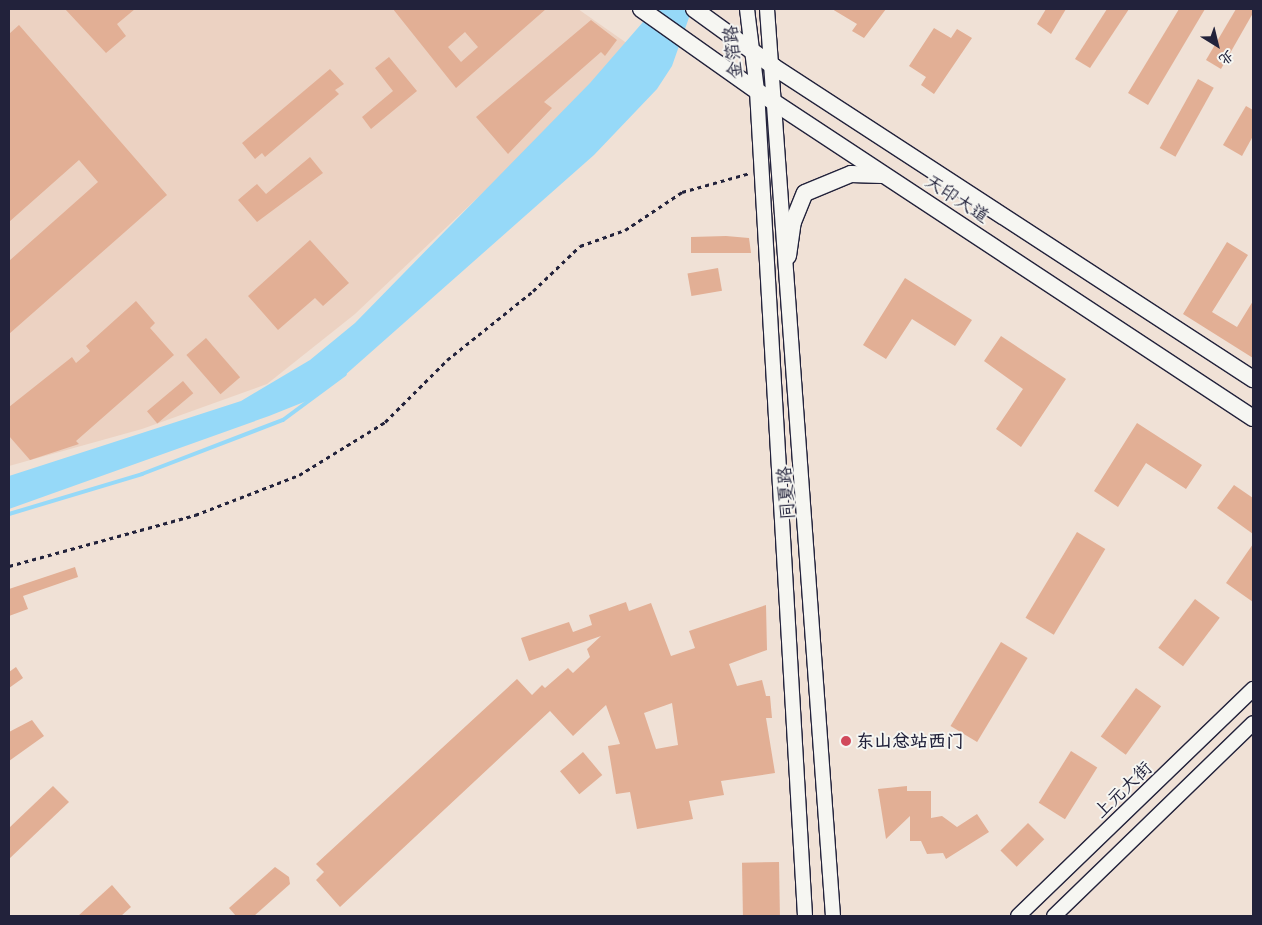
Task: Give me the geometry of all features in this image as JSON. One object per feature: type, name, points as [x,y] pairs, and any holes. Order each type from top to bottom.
[{"type":"main road","name":"天印大道","points":[[640,9],[756,91],[1253,418]]},
{"type":"main road","name":"天印大道","points":[[694,9],[774,67],[1253,379]]},
{"type":"main road","name":"金箔路","points":[[748,9],[756,91]]},
{"type":"main road","points":[[767,9],[774,67]]},
{"type":"main road","name":"同夏路","points":[[774,67],[833,916]]},
{"type":"main road","name":"同夏路","points":[[756,91],[805,916]]},
{"type":"main road","points":[[788,256],[793,222],[805,193],[851,174],[886,176]]},
{"type":"main road","name":"上元大街","points":[[1018,916],[1253,689]]},
{"type":"main road","points":[[1054,916],[1253,723]]},
{"type":"path","points":[[9,566],[195,515],[299,475],[385,422],[447,360],[534,291],[580,246],[625,230],[682,192],[761,170]]},
{"type":"shaded area","points":[[9,9],[578,9],[628,44],[512,165],[355,314],[267,384],[142,429],[9,466]]},
{"type":"water","points":[[647,9],[692,9],[672,66],[657,89],[594,155],[344,376],[309,400],[269,416],[9,509],[9,476],[241,401],[310,360],[355,323],[590,83],[643,22]]},
{"type":"building","points":[[65,9],[135,9],[117,24],[126,36],[106,53]]},
{"type":"building","points":[[393,9],[546,9],[456,88]],"holes":[[[465,32],[478,47],[461,62],[448,47]]]},
{"type":"building","points":[[832,9],[886,9],[864,38],[852,31],[857,24]]},
{"type":"building","points":[[1046,9],[1066,9],[1051,34],[1037,24]]},
{"type":"building","points":[[1107,9],[1129,9],[1090,68],[1075,59]]},
{"type":"building","points":[[1179,9],[1205,9],[1148,105],[1128,93]]},
{"type":"building","points":[[1236,9],[1253,9],[1253,13],[1221,69],[1206,60]]},
{"type":"building","points":[[591,20],[617,40],[605,56],[601,52],[544,102],[552,108],[508,154],[476,117]]},
{"type":"building","points":[[19,25],[167,195],[9,334],[9,261],[98,182],[79,160],[9,222],[9,34]]},
{"type":"building","points":[[934,28],[951,38],[957,29],[972,38],[934,94],[921,85],[926,77],[909,66]]},
{"type":"building","points":[[389,57],[417,91],[371,129],[362,117],[393,91],[375,68]]},
{"type":"building","points":[[330,69],[344,84],[335,90],[339,94],[265,157],[262,153],[255,159],[242,143]]},
{"type":"building","points":[[1198,79],[1214,88],[1175,157],[1160,148]]},
{"type":"building","points":[[1246,106],[1253,110],[1253,136],[1242,156],[1223,145]]},
{"type":"building","points":[[310,157],[323,173],[257,222],[238,200],[257,184],[266,194]]},
{"type":"building","points":[[726,236],[749,238],[751,253],[691,253],[691,237]]},
{"type":"building","points":[[310,240],[349,283],[323,306],[315,298],[278,330],[248,296]]},
{"type":"building","points":[[1227,242],[1248,255],[1212,312],[1237,327],[1253,301],[1253,358],[1183,314]]},
{"type":"building","points":[[718,268],[722,291],[691,296],[687,273]]},
{"type":"building","points":[[905,278],[972,320],[955,346],[912,319],[886,359],[863,345]]},
{"type":"building","points":[[136,301],[155,323],[150,328],[174,355],[76,441],[79,444],[30,460],[9,436],[9,407],[72,357],[76,363],[90,351],[86,346]]},
{"type":"building","points":[[1001,336],[1066,379],[1021,447],[996,429],[1023,389],[984,361]]},
{"type":"building","points":[[206,338],[240,377],[220,394],[186,355]]},
{"type":"building","points":[[183,381],[193,393],[157,423],[147,411]]},
{"type":"building","points":[[1137,423],[1202,465],[1186,489],[1146,463],[1118,507],[1094,491]]},
{"type":"building","points":[[1234,485],[1253,498],[1253,534],[1217,508]]},
{"type":"building","points":[[1077,532],[1105,549],[1054,635],[1025,618]]},
{"type":"building","points":[[1253,544],[1253,602],[1226,583]]},
{"type":"building","points":[[75,567],[78,577],[23,596],[28,609],[9,616],[9,589]]},
{"type":"building","points":[[1195,599],[1220,618],[1183,666],[1158,648]]},
{"type":"building","points":[[626,602],[629,611],[651,603],[671,656],[695,648],[689,631],[766,605],[767,650],[729,664],[737,686],[762,680],[766,696],[770,696],[772,718],[766,718],[775,773],[721,781],[724,795],[689,801],[693,819],[637,829],[630,792],[616,794],[608,746],[620,744],[606,705],[573,736],[550,711],[340,907],[316,880],[324,872],[316,864],[517,679],[532,695],[542,685],[545,688],[568,668],[573,673],[590,657],[587,649],[601,636],[529,661],[521,638],[569,622],[573,632],[592,625],[589,615]],"holes":[[[672,703],[678,745],[656,749],[644,713]]]},
{"type":"building","points":[[1001,642],[1028,658],[977,742],[951,726]]},
{"type":"building","points":[[16,667],[23,678],[9,688],[9,672]]},
{"type":"building","points":[[1136,688],[1161,706],[1126,755],[1101,737]]},
{"type":"building","points":[[32,720],[44,736],[9,761],[9,732]]},
{"type":"building","points":[[1071,751],[1097,767],[1065,819],[1039,803]]},
{"type":"building","points":[[583,752],[602,775],[579,794],[560,771]]},
{"type":"building","points":[[53,786],[69,802],[9,859],[9,828]]},
{"type":"building","points":[[907,786],[907,791],[931,791],[931,818],[942,816],[957,827],[977,814],[989,832],[946,859],[943,853],[927,854],[921,841],[910,841],[910,816],[886,839],[878,789]]},
{"type":"building","points":[[1028,823],[1044,839],[1017,867],[1000,851]]},
{"type":"building","points":[[779,862],[780,916],[743,916],[742,863]]},
{"type":"building","points":[[275,867],[289,877],[290,884],[254,916],[236,916],[229,908]]},
{"type":"building","points":[[112,885],[131,907],[121,916],[78,916]]},
{"type":"waterway","points":[[9,514],[142,474],[283,420],[345,374]]},
{"type":"place","name":"东山总站西门","points":[[846,741]]}]
